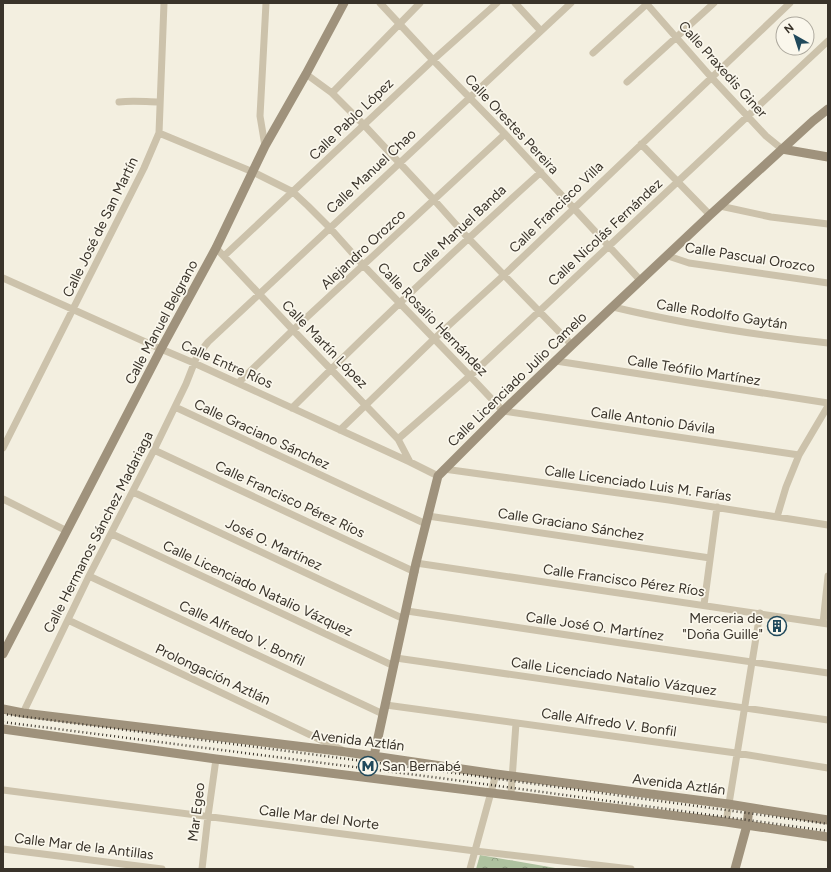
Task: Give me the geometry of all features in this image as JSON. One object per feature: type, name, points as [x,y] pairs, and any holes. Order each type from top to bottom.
[{"type":"main road","name":"Calle Manuel Belgrano","points":[[3,654],[161,349],[216,248],[265,146],[344,3]]},
{"type":"main road","name":"Calle Licenciado Julio Camelo","points":[[441,473],[503,411],[710,215],[828,109]]},
{"type":"main road","points":[[782,149],[828,157]]},
{"type":"main road","points":[[374,756],[427,520],[441,473]]},
{"type":"main road","name":"Avenida Aztlán","points":[[3,709],[23,713],[346,752],[496,774],[728,804],[828,820]]},
{"type":"main road","points":[[3,729],[216,759],[511,794],[828,837]]},
{"type":"main road","points":[[735,869],[747,825],[749,808]]},
{"type":"street","name":"Calle José de San Martín","points":[[3,448],[144,168],[159,133],[164,3]]},
{"type":"street","points":[[265,146],[260,116],[266,3]]},
{"type":"street","name":"Calle Orestes Pereira","points":[[380,3],[399,22],[432,60],[470,96],[641,281]]},
{"type":"street","points":[[332,93],[399,22],[420,3]]},
{"type":"street","name":"Calle Pablo López","points":[[224,256],[432,60],[497,3]]},
{"type":"street","points":[[515,3],[541,31]]},
{"type":"street","name":"Calle Manuel Chao","points":[[194,362],[208,342],[329,227],[571,3]]},
{"type":"street","points":[[593,53],[647,3]]},
{"type":"street","name":"Calle Praxedis Giner","points":[[647,3],[711,77],[766,136],[782,149]]},
{"type":"street","points":[[627,82],[714,3]]},
{"type":"street","name":"Calle Francisco Villa","points":[[340,430],[435,338],[504,276],[790,3]]},
{"type":"street","name":"Calle Nicolás Fernández","points":[[398,439],[470,376],[828,41]]},
{"type":"street","points":[[306,74],[332,93],[364,125],[435,200],[468,238],[572,345]]},
{"type":"street","points":[[119,102],[133,100],[142,102],[160,102]]},
{"type":"street","name":"Calle Rosalio Hernández","points":[[159,133],[253,172],[293,192],[329,227],[363,265],[435,338],[503,411]]},
{"type":"street","name":"Alejandro Orozco","points":[[238,383],[293,330],[505,134]]},
{"type":"street","points":[[641,144],[710,215]]},
{"type":"street","name":"Calle Manuel Banda","points":[[292,408],[400,302],[541,172]]},
{"type":"street","points":[[720,206],[771,217],[828,224]]},
{"type":"street","name":"Calle Martín López","points":[[216,248],[398,439],[410,462]]},
{"type":"street","name":"Calle Pascual Orozco","points":[[668,256],[690,263],[828,283]]},
{"type":"street","name":"Calle Entre Ríos","points":[[3,278],[161,349],[194,362],[410,462],[441,473]]},
{"type":"street","name":"Calle Rodolfo Gaytán","points":[[613,307],[720,328],[828,343]]},
{"type":"street","name":"Calle Teófilo Martínez","points":[[556,361],[828,405]]},
{"type":"street","name":"Calle Hermanos Sánchez Madariaga","points":[[23,713],[89,576],[112,534],[175,407],[194,362]]},
{"type":"street","points":[[776,517],[799,455],[828,405]]},
{"type":"street","name":"Calle Graciano Sánchez","points":[[175,407],[427,520],[710,558]]},
{"type":"street","name":"Calle Antonio Dávila","points":[[503,411],[799,455]]},
{"type":"street","name":"Calle Francisco Pérez Ríos","points":[[154,450],[416,567],[704,605],[825,623]]},
{"type":"street","name":"Calle Licenciado Luis M. Farías","points":[[441,473],[717,507],[828,525]]},
{"type":"street","name":"José O. Martínez","points":[[133,492],[406,615]]},
{"type":"street","points":[[3,499],[67,531]]},
{"type":"street","points":[[704,605],[717,507]]},
{"type":"street","name":"Calle Licenciado Natalio Vázquez","points":[[112,534],[395,662],[828,720]]},
{"type":"street","name":"Calle Alfredo V. Bonfil","points":[[89,576],[384,710],[516,723],[736,753],[828,768]]},
{"type":"street","points":[[825,623],[828,576]]},
{"type":"street","points":[[726,822],[736,753],[760,613]]},
{"type":"street","name":"Calle José O. Martínez","points":[[406,615],[828,673]]},
{"type":"street","name":"Prolongación Aztlán","points":[[68,620],[346,752]]},
{"type":"street","points":[[511,794],[516,723]]},
{"type":"street","name":"Mar Egeo","points":[[202,869],[216,759]]},
{"type":"street","points":[[470,869],[496,774]]},
{"type":"street","name":"Calle Mar del Norte","points":[[3,790],[632,869]]},
{"type":"street","name":"Calle Mar de la Antillas","points":[[3,849],[162,869]]},
{"type":"street","points":[[566,869],[568,861]]},
{"type":"green space","points":[[480,855],[561,869],[476,869]]},
{"type":"railway","points":[[3,714],[440,771],[828,824]]},
{"type":"railway","points":[[3,722],[440,778],[828,831]]},
{"type":"place","name":"Merceria de \"Doña Guille\"","points":[[777,626]]},
{"type":"place","name":"San Bernabé","points":[[368,766]]}]
